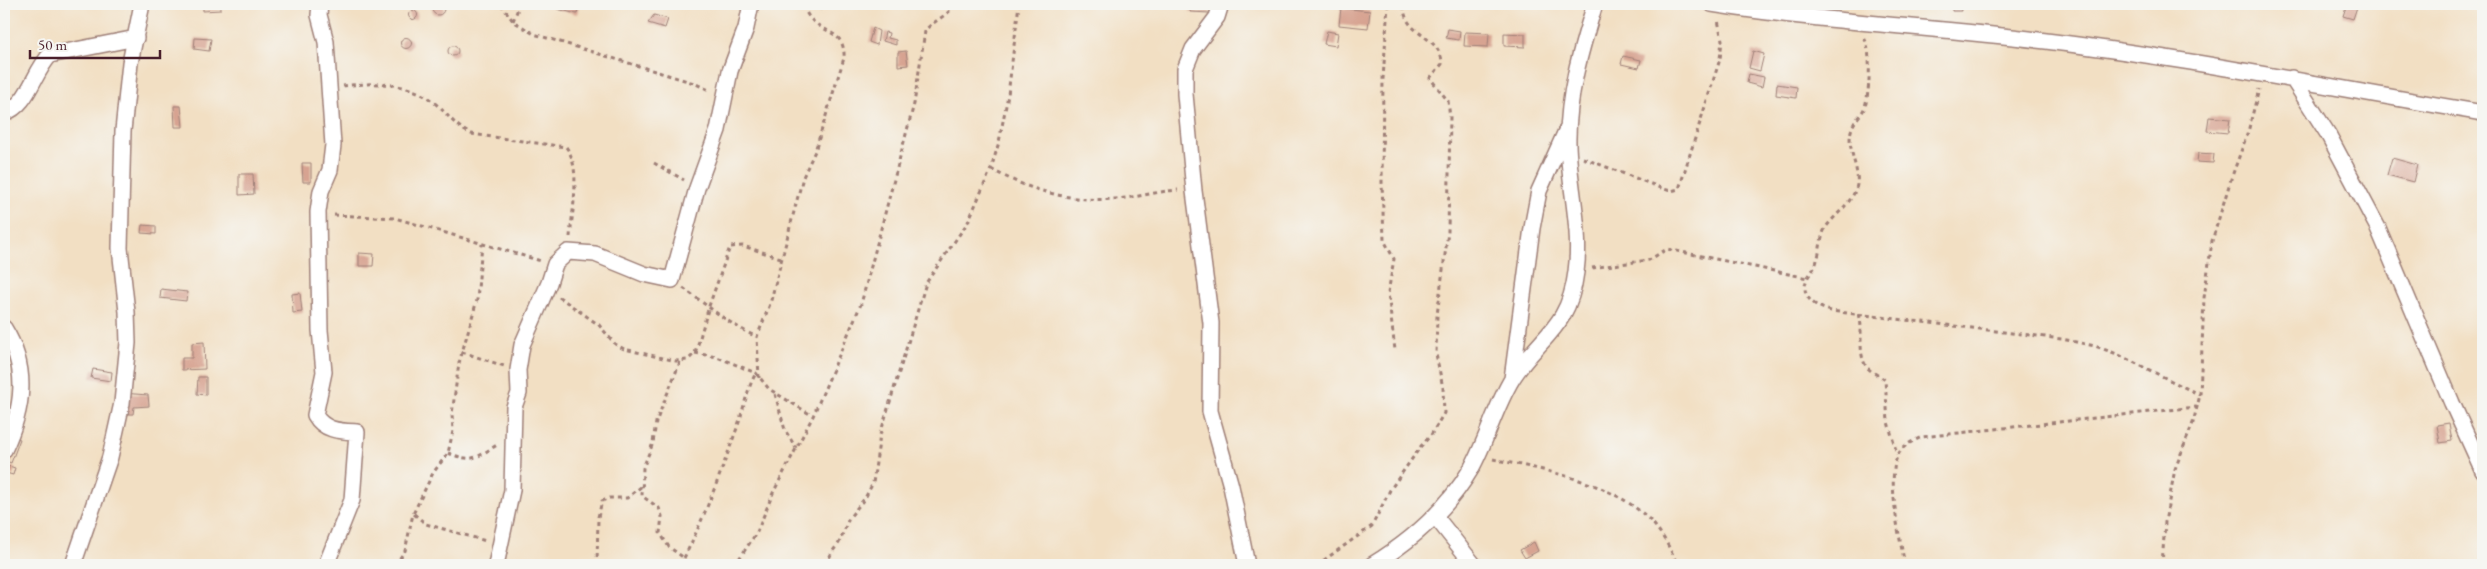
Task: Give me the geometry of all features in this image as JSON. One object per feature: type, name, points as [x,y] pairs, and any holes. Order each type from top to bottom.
[{"type":"street","points":[[73,565],[110,457],[123,394],[128,343],[127,312],[120,248],[123,131],[130,63],[142,4]]},
{"type":"street","points":[[320,4],[319,15],[326,42],[332,160],[321,191],[318,212],[320,330],[324,372],[315,415],[318,421],[333,430],[356,432],[352,500],[326,565]]},
{"type":"street","points":[[496,565],[512,490],[514,407],[519,393],[518,370],[522,345],[549,283],[555,264],[568,252],[595,254],[644,274],[672,280],[698,188],[718,130],[730,71],[746,28],[751,4]]},
{"type":"street","points":[[1221,4],[1217,18],[1194,49],[1185,69],[1185,94],[1194,191],[1211,323],[1210,411],[1230,486],[1247,565]]},
{"type":"street","points":[[1372,565],[1404,545],[1435,516],[1471,468],[1512,379],[1556,328],[1571,300],[1577,270],[1577,228],[1568,152],[1569,124],[1572,89],[1595,4]]},
{"type":"street","points":[[1712,4],[1847,22],[2045,40],[2292,78],[2483,113]]},
{"type":"street","points":[[4,113],[17,108],[41,65],[50,55],[136,38]]},
{"type":"street","points":[[2292,78],[2328,134],[2378,228],[2483,471]]},
{"type":"street","points":[[1512,379],[1532,228],[1539,191],[1569,124]]},
{"type":"street","points":[[4,328],[14,345],[20,375],[20,399],[15,424],[4,450]]},
{"type":"street","points":[[1435,516],[1474,565]]},
{"type":"path","points":[[501,4],[513,21],[534,34],[694,83],[725,97]]},
{"type":"path","points":[[513,21],[520,4]]},
{"type":"path","points":[[759,378],[758,337],[770,304],[803,177],[815,151],[844,58],[845,47],[839,38],[817,27],[803,4]]},
{"type":"path","points":[[739,559],[757,532],[773,493],[814,416],[862,304],[914,104],[925,31],[930,24],[953,8],[955,4]]},
{"type":"path","points":[[826,565],[839,543],[849,518],[865,498],[873,483],[880,435],[926,283],[968,222],[991,169],[999,142],[1008,95],[1019,4]]},
{"type":"path","points":[[1388,4],[1383,80],[1382,182],[1384,240],[1395,262],[1388,294],[1395,350]]},
{"type":"path","points":[[1316,565],[1372,526],[1390,490],[1431,435],[1444,413],[1443,388],[1436,354],[1437,315],[1448,232],[1450,117],[1448,101],[1430,78],[1442,64],[1441,56],[1437,47],[1408,23],[1404,4]]},
{"type":"path","points":[[1568,152],[1664,189],[1671,191],[1679,189],[1720,59],[1722,40],[1712,4]]},
{"type":"path","points":[[1847,22],[1867,42],[1869,56],[1867,99],[1864,109],[1852,127],[1850,138],[1857,184],[1853,196],[1826,228],[1817,260],[1808,278],[1806,294],[1810,301],[1818,308],[2062,339],[2096,346],[2200,395]]},
{"type":"path","points":[[2162,565],[2165,522],[2175,469],[2200,395],[2204,298],[2212,241],[2231,178],[2248,132],[2263,74]]},
{"type":"path","points":[[328,88],[388,83],[427,98],[460,128],[471,134],[566,147],[573,155],[575,170],[568,252]]},
{"type":"path","points":[[654,163],[698,188]]},
{"type":"path","points":[[991,169],[1022,186],[1038,192],[1086,198],[1126,198],[1170,190],[1194,191]]},
{"type":"path","points":[[318,212],[347,217],[396,218],[555,264]]},
{"type":"path","points":[[395,565],[405,551],[413,514],[433,473],[448,453],[453,431],[454,400],[462,352],[477,300],[482,244]]},
{"type":"path","points":[[549,283],[557,296],[598,325],[615,344],[624,349],[680,361],[688,360],[695,353],[730,246],[734,244],[743,246],[781,258]]},
{"type":"path","points":[[1577,270],[1649,260],[1667,249],[1808,278]]},
{"type":"path","points":[[672,280],[709,306],[722,318],[758,337]]},
{"type":"path","points":[[1859,314],[1863,358],[1868,368],[1885,380],[1888,422],[1898,455]]},
{"type":"path","points":[[462,352],[518,370]]},
{"type":"path","points":[[695,353],[717,357],[756,373],[775,393],[814,416]]},
{"type":"path","points":[[680,361],[656,422],[653,443],[643,468],[642,496],[659,508],[662,516],[660,533],[669,547],[684,558]]},
{"type":"path","points":[[683,565],[684,558],[701,524],[738,426],[749,386],[756,373]]},
{"type":"path","points":[[775,393],[785,430],[796,448]]},
{"type":"path","points":[[1905,565],[1892,482],[1898,455],[1906,443],[1922,437],[2196,407]]},
{"type":"path","points":[[448,453],[466,460],[473,459],[513,436]]},
{"type":"path","points":[[1477,455],[1545,471],[1602,489],[1641,512],[1667,542],[1678,565]]},
{"type":"path","points":[[597,565],[598,517],[602,501],[609,498],[627,498],[642,486]]},
{"type":"path","points":[[413,514],[426,524],[468,537],[483,541],[502,539]]},
{"type":"building","points":[[436,3],[440,3],[444,9],[440,15],[436,15],[432,11],[432,7]]},
{"type":"building","points":[[203,4],[220,4],[220,10],[203,11]]},
{"type":"building","points":[[558,4],[579,5],[577,14],[557,9]]},
{"type":"building","points":[[814,4],[823,4],[821,10],[813,7]]},
{"type":"building","points":[[1191,4],[1211,4],[1210,13],[1190,12]]},
{"type":"building","points":[[1952,4],[1960,4],[1961,11],[1952,11]]},
{"type":"building","points":[[2347,4],[2358,4],[2353,19],[2343,16]]},
{"type":"building","points":[[1341,8],[1370,11],[1368,28],[1339,25]]},
{"type":"building","points":[[413,11],[417,15],[413,19],[409,15]]},
{"type":"building","points":[[654,15],[668,19],[665,28],[648,23]]},
{"type":"building","points":[[873,28],[879,31],[877,45],[869,42]]},
{"type":"building","points":[[1448,29],[1460,31],[1459,40],[1446,38]]},
{"type":"building","points":[[1327,31],[1338,33],[1336,46],[1324,44]]},
{"type":"building","points":[[885,32],[889,33],[888,38],[896,40],[896,45],[883,41]]},
{"type":"building","points":[[1465,32],[1489,33],[1488,47],[1464,46]]},
{"type":"building","points":[[1504,33],[1525,34],[1525,47],[1504,46]]},
{"type":"building","points":[[195,38],[211,39],[209,51],[194,49]]},
{"type":"building","points":[[404,38],[408,38],[411,43],[410,47],[404,48],[401,45],[401,41]]},
{"type":"building","points":[[451,46],[455,46],[458,51],[457,55],[451,56],[448,53],[448,49]]},
{"type":"building","points":[[906,51],[908,65],[898,66],[898,52]]},
{"type":"building","points":[[1753,51],[1764,54],[1760,71],[1749,68]]},
{"type":"building","points":[[1623,56],[1641,60],[1639,68],[1621,64]]},
{"type":"building","points":[[1749,74],[1764,77],[1762,87],[1747,83]]},
{"type":"building","points":[[1777,84],[1797,87],[1796,98],[1776,95]]},
{"type":"building","points":[[174,106],[181,106],[183,127],[175,127]]},
{"type":"building","points":[[2209,117],[2230,119],[2228,133],[2207,131]]},
{"type":"building","points":[[2198,153],[2214,154],[2213,163],[2197,162]]},
{"type":"building","points":[[2392,158],[2417,165],[2413,182],[2387,175]]},
{"type":"building","points":[[302,163],[311,163],[311,182],[303,182]]},
{"type":"building","points":[[239,174],[253,174],[254,194],[239,195]]},
{"type":"building","points":[[142,225],[156,226],[156,234],[141,233]]},
{"type":"building","points":[[359,253],[374,254],[373,266],[359,266]]},
{"type":"building","points":[[161,289],[187,292],[186,301],[160,298]]},
{"type":"building","points":[[300,293],[302,312],[293,313],[292,294]]},
{"type":"building","points":[[204,342],[205,369],[182,370],[182,358],[192,358],[192,343]]},
{"type":"building","points":[[93,369],[112,372],[111,381],[91,378]]},
{"type":"building","points":[[198,377],[206,377],[206,395],[197,394]]},
{"type":"building","points":[[122,393],[148,395],[149,406],[134,407],[133,414],[122,414]]},
{"type":"building","points":[[2449,423],[2452,441],[2440,443],[2437,425]]},
{"type":"building","points":[[9,435],[20,439],[11,463],[4,460],[4,448]]},
{"type":"building","points":[[9,466],[15,468],[13,475],[6,473]]},
{"type":"building","points":[[1534,542],[1538,551],[1525,558],[1520,550]]}]
